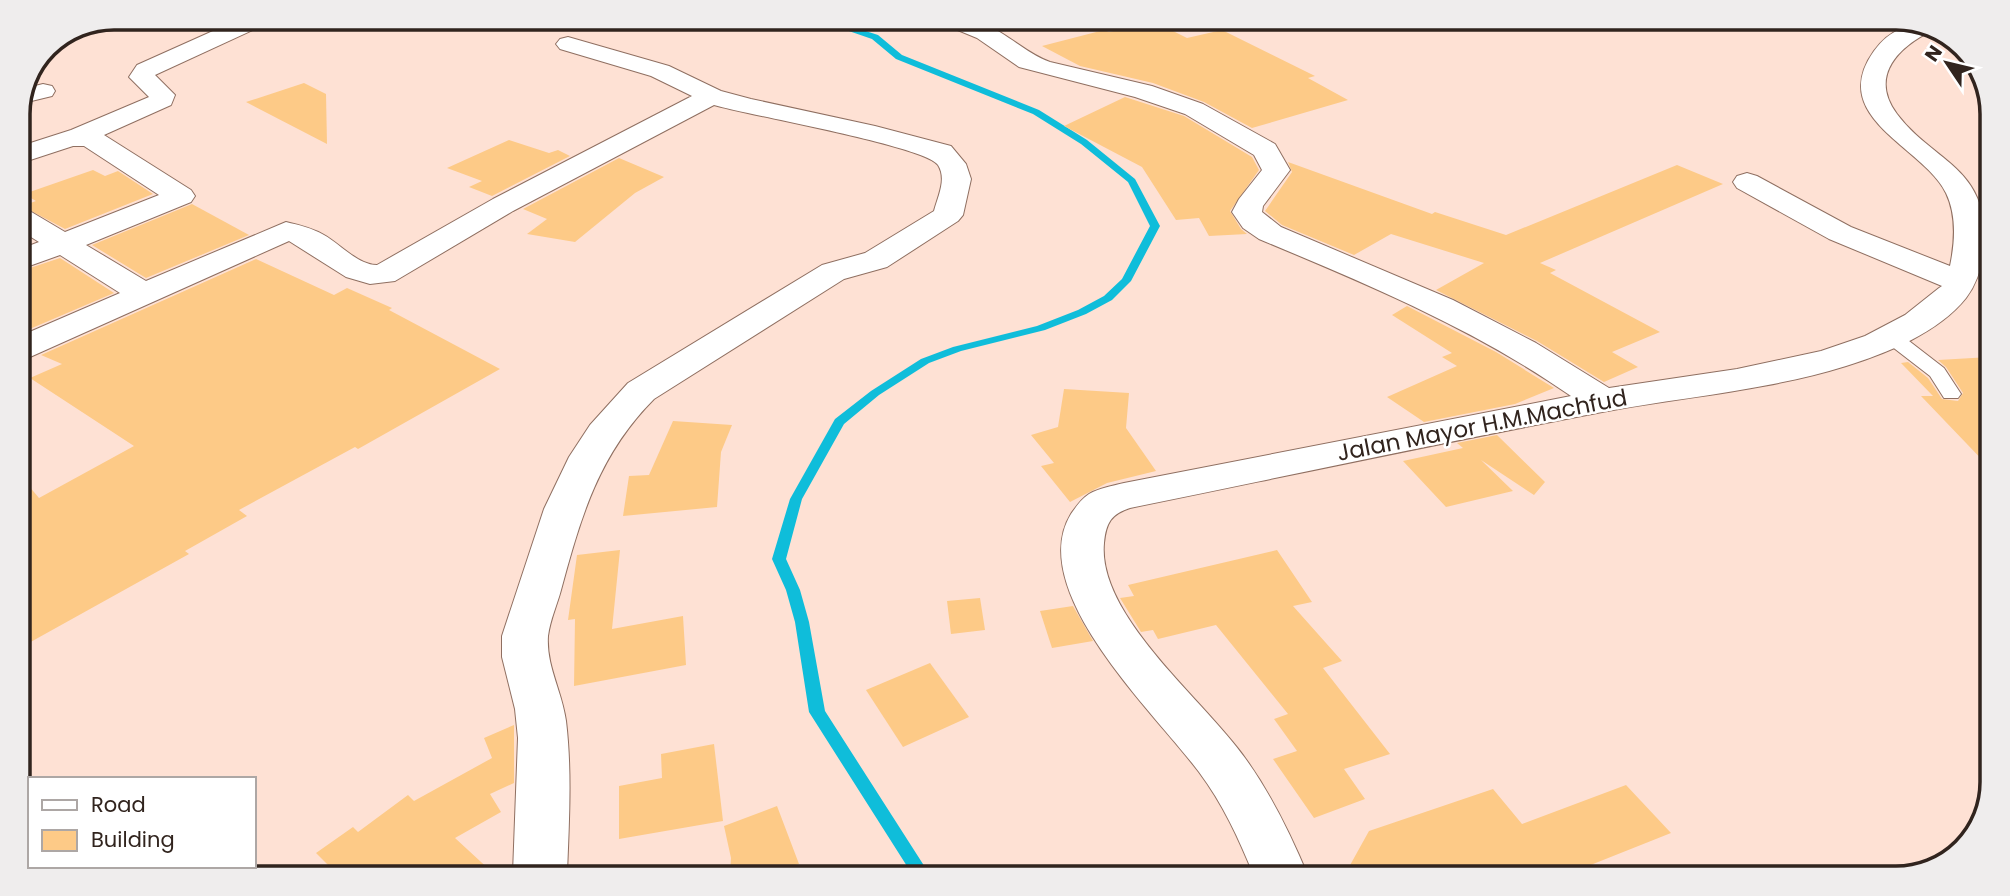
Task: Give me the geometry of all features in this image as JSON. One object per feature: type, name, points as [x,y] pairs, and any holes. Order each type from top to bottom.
[{"type":"street","points":[[30,152],[79,136],[162,100],[162,95],[141,77],[146,70],[234,30]]},
{"type":"street","points":[[978,30],[1027,62],[1156,95],[1194,108],[1216,120],[1265,150],[1276,170],[1249,205],[1247,212],[1254,222],[1270,233],[1406,290],[1499,336],[1570,378],[1601,400]]},
{"type":"street","points":[[1747,182],[1840,233],[1961,282],[1970,236],[1967,209],[1958,188],[1945,169],[1889,122],[1877,102],[1874,80],[1880,57],[1899,39],[1914,31]]},
{"type":"street","points":[[540,866],[544,756],[540,714],[528,675],[524,638],[557,524],[599,435],[622,407],[640,391],[782,306],[833,272],[876,260],[923,233],[948,215],[957,179],[952,164],[941,152],[712,96],[660,71],[568,44]]},
{"type":"street","points":[[30,345],[286,231],[298,233],[359,271],[384,274],[503,205],[712,96]]},
{"type":"street","points":[[30,257],[181,196],[90,138],[79,136]]},
{"type":"street","points":[[30,223],[143,293]]},
{"type":"street","name":"Jalan Mayor H.M.Machfud","points":[[1277,866],[1270,848],[1219,759],[1112,632],[1085,573],[1079,545],[1088,519],[1102,504],[1124,496],[1601,400],[1822,362],[1893,338],[1950,295],[1961,282]]},
{"type":"lane","points":[[1893,338],[1937,372],[1951,394]]},
{"type":"building","points":[[1104,30],[1171,30],[1187,38],[1222,30],[1315,76],[1308,78],[1348,100],[1252,128],[1204,102],[1153,83],[1080,66],[1042,46]]},
{"type":"building","points":[[304,83],[326,94],[327,144],[246,102]]},
{"type":"building","points":[[1125,97],[1184,116],[1252,157],[1259,170],[1230,211],[1247,234],[1209,236],[1199,218],[1176,220],[1142,167],[1064,126]]},
{"type":"building","points":[[509,140],[549,153],[558,150],[570,156],[492,196],[469,187],[482,181],[447,168]]},
{"type":"building","points":[[619,158],[664,177],[635,193],[575,242],[527,234],[547,219],[523,209]]},
{"type":"building","points":[[1288,162],[1432,214],[1435,212],[1506,235],[1677,165],[1723,184],[1540,263],[1556,270],[1550,273],[1660,332],[1612,352],[1638,367],[1604,382],[1537,341],[1436,290],[1484,263],[1391,234],[1354,255],[1282,225],[1265,211],[1292,172]]},
{"type":"building","points":[[93,170],[105,176],[118,171],[153,194],[65,229],[30,210],[30,203],[36,201],[30,198],[30,192]]},
{"type":"building","points":[[192,204],[249,235],[146,278],[92,245]]},
{"type":"building","points":[[60,258],[114,293],[30,329],[30,268]]},
{"type":"building","points":[[256,259],[334,295],[347,288],[392,308],[389,310],[500,369],[358,449],[355,447],[239,510],[247,516],[185,551],[189,554],[30,642],[30,487],[39,498],[134,446],[30,378],[62,364],[41,355]]},
{"type":"building","points":[[1407,306],[1496,352],[1554,388],[1515,404],[1424,422],[1387,397],[1457,366],[1442,357],[1452,353],[1392,315]]},
{"type":"building","points":[[1980,358],[1980,458],[1921,396],[1933,396],[1901,363],[1908,362],[1928,378],[1942,399],[1958,401],[1963,393],[1946,367],[1938,360]]},
{"type":"building","points":[[1064,389],[1129,393],[1126,428],[1156,471],[1107,483],[1070,502],[1041,466],[1054,463],[1031,435],[1058,427]]},
{"type":"building","points":[[673,421],[732,425],[721,452],[717,507],[623,516],[629,476],[649,475]]},
{"type":"building","points":[[1497,435],[1545,482],[1534,495],[1481,460],[1513,491],[1446,507],[1403,461],[1463,448],[1457,443]]},
{"type":"building","points":[[620,550],[612,629],[683,616],[686,665],[574,686],[575,619],[568,620],[577,555]]},
{"type":"building","points":[[1277,550],[1312,602],[1293,606],[1342,661],[1323,668],[1390,754],[1344,769],[1365,799],[1314,818],[1273,759],[1297,751],[1274,719],[1288,714],[1216,625],[1158,639],[1153,630],[1141,632],[1120,598],[1134,596],[1128,585]]},
{"type":"building","points":[[980,598],[985,630],[951,634],[947,601]]},
{"type":"building","points":[[1073,606],[1093,641],[1052,648],[1040,611]]},
{"type":"building","points":[[930,663],[969,717],[903,747],[866,690]]},
{"type":"building","points":[[514,725],[514,783],[490,794],[501,812],[455,838],[485,866],[329,866],[316,853],[353,827],[358,832],[408,795],[414,801],[492,758],[484,738]]},
{"type":"building","points":[[714,744],[723,821],[619,839],[619,786],[662,778],[661,754]]},
{"type":"building","points":[[1626,785],[1671,833],[1588,866],[1350,866],[1369,831],[1493,789],[1522,824]]},
{"type":"building","points":[[777,806],[799,864],[730,866],[724,826]]},
{"type":"waterway","points":[[853,30],[875,37],[899,57],[1036,112],[1084,142],[1132,181],[1155,226],[1126,281],[1108,298],[1082,312],[1041,328],[957,349],[925,361],[875,393],[839,422],[796,499],[779,559],[793,590],[802,622],[817,712],[916,866]]}]
